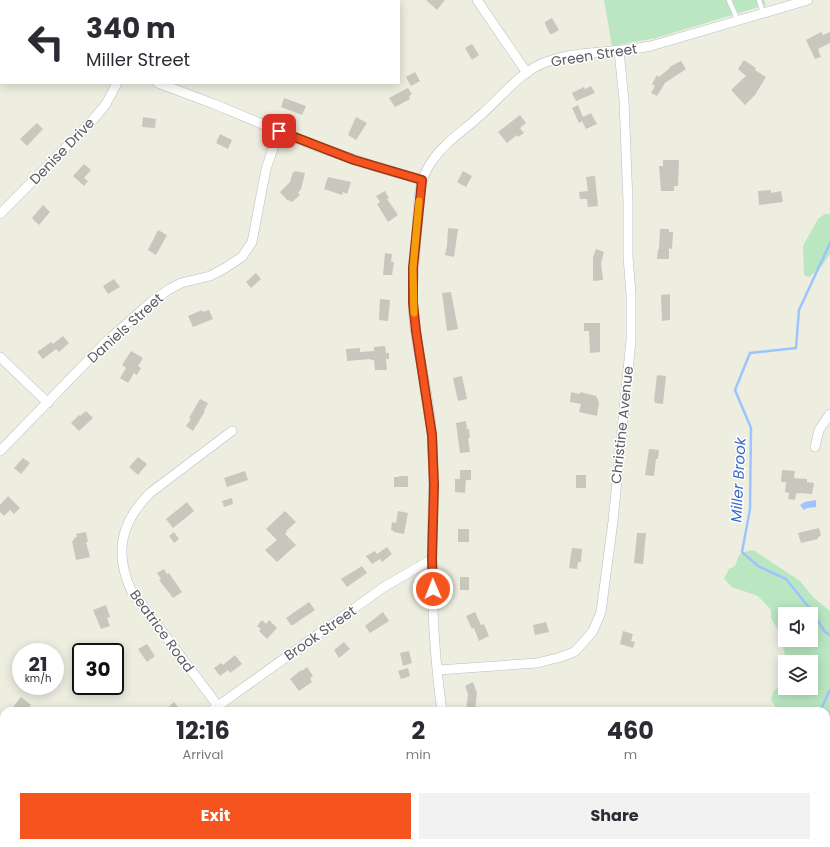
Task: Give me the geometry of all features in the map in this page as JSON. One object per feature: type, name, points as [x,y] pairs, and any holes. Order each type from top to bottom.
[{"type":"street","points":[[477,0],[527,73]]},
{"type":"street","name":"Green Street","points":[[422,180],[434,158],[450,142],[527,73],[544,63],[564,57],[651,46],[808,0]]},
{"type":"street","name":"Christine Avenue","points":[[438,670],[537,663],[561,657],[574,652],[581,645],[593,631],[601,612],[613,521],[631,340],[628,202],[624,108],[619,51]]},
{"type":"street","name":"Denise Drive","points":[[0,214],[91,122],[106,104],[116,84]]},
{"type":"street","points":[[161,84],[354,160],[422,180],[413,268],[413,303],[416,334],[432,435],[434,485],[432,559],[438,670],[442,707]]},
{"type":"street","name":"Daniels Street","points":[[0,451],[108,340],[151,302],[168,290],[182,283],[210,276],[226,268],[245,254],[252,242],[266,170],[279,131]]},
{"type":"street","points":[[0,357],[48,403]]},
{"type":"street","points":[[814,447],[819,430],[830,414]]},
{"type":"street","name":"Beatrice Road","points":[[214,707],[131,590],[125,574],[122,548],[125,529],[133,512],[141,502],[156,488],[232,431]]},
{"type":"street","name":"Brook Street","points":[[218,707],[384,587],[432,559]]},
{"type":"lane","points":[[729,0],[738,20]]},
{"type":"lane","points":[[759,0],[762,13]]},
{"type":"green space","points":[[604,0],[764,0],[766,5],[656,38],[612,46]]},
{"type":"green space","points":[[825,214],[830,214],[830,254],[822,266],[809,277],[805,276],[803,246],[818,219]]},
{"type":"green space","points":[[750,550],[755,551],[800,581],[814,598],[830,611],[830,707],[775,707],[771,700],[773,692],[778,687],[778,695],[818,695],[818,655],[785,655],[783,647],[818,647],[818,607],[778,607],[778,630],[771,618],[771,610],[758,596],[732,587],[724,579],[729,569],[735,566],[739,555]]},
{"type":"water","points":[[816,500],[816,507],[807,508],[804,510],[800,505],[805,502]]},
{"type":"building","points":[[426,0],[445,0],[437,10]]},
{"type":"building","points":[[552,18],[559,30],[550,34],[545,22]]},
{"type":"building","points":[[821,32],[823,35],[830,32],[830,43],[818,49],[821,57],[815,59],[806,40]]},
{"type":"building","points":[[472,44],[479,55],[472,60],[465,48]]},
{"type":"building","points":[[744,60],[766,77],[755,95],[745,105],[731,90],[746,76],[738,69]]},
{"type":"building","points":[[681,61],[686,69],[665,83],[657,96],[651,93],[655,86],[652,84],[657,75],[659,77],[670,68],[669,67]]},
{"type":"building","points":[[415,72],[420,81],[411,86],[406,77]]},
{"type":"building","points":[[591,86],[595,93],[576,101],[572,93],[584,87],[585,89]]},
{"type":"building","points":[[408,88],[412,94],[409,96],[410,99],[395,107],[389,98]]},
{"type":"building","points":[[284,98],[306,106],[302,115],[281,107]]},
{"type":"building","points":[[578,105],[583,117],[591,113],[597,124],[586,129],[582,121],[579,123],[572,108]]},
{"type":"building","points":[[520,115],[526,123],[520,128],[524,133],[518,137],[517,135],[507,143],[498,132]]},
{"type":"building","points":[[143,117],[156,119],[155,128],[142,127]]},
{"type":"building","points":[[356,117],[367,123],[356,140],[348,135]]},
{"type":"building","points":[[37,123],[43,129],[27,146],[20,139]]},
{"type":"building","points":[[220,134],[232,140],[228,149],[216,143]]},
{"type":"building","points":[[663,160],[679,160],[678,186],[674,186],[674,191],[661,191],[659,166],[663,166]]},
{"type":"building","points":[[84,164],[91,170],[84,178],[88,181],[84,186],[73,176]]},
{"type":"building","points":[[463,171],[472,176],[466,187],[457,182]]},
{"type":"building","points":[[293,172],[305,173],[301,189],[298,193],[300,195],[292,202],[289,200],[288,201],[280,192],[290,182]]},
{"type":"building","points":[[595,176],[598,206],[588,207],[587,199],[580,199],[579,192],[588,191],[586,177]]},
{"type":"building","points":[[328,177],[351,182],[347,194],[343,192],[342,195],[324,189]]},
{"type":"building","points":[[771,190],[771,193],[781,191],[783,202],[759,205],[758,191]]},
{"type":"building","points":[[385,191],[389,198],[387,199],[398,215],[388,222],[377,204],[380,202],[376,196]]},
{"type":"building","points":[[43,205],[50,212],[39,225],[32,218]]},
{"type":"building","points":[[448,228],[458,229],[454,257],[445,255]]},
{"type":"building","points":[[660,229],[669,229],[669,232],[673,232],[672,249],[669,248],[669,259],[657,259]]},
{"type":"building","points":[[158,230],[167,235],[156,255],[148,250]]},
{"type":"building","points":[[596,249],[604,252],[601,263],[603,280],[593,281],[593,257]]},
{"type":"building","points":[[385,253],[392,254],[391,262],[394,262],[392,275],[383,275]]},
{"type":"building","points":[[256,273],[261,279],[251,288],[246,282]]},
{"type":"building","points":[[114,279],[120,287],[108,294],[103,286]]},
{"type":"building","points":[[451,292],[458,329],[447,331],[442,293]]},
{"type":"building","points":[[670,294],[670,320],[662,321],[661,295]]},
{"type":"building","points":[[380,299],[390,300],[388,321],[379,320]]},
{"type":"building","points":[[202,310],[203,312],[209,310],[213,319],[193,327],[188,316]]},
{"type":"building","points":[[584,323],[600,323],[600,352],[590,353],[589,331],[584,331]]},
{"type":"building","points":[[63,336],[69,343],[59,352],[56,349],[43,359],[37,352],[51,342],[53,344]]},
{"type":"building","points":[[385,346],[386,353],[389,353],[389,359],[386,359],[387,370],[375,370],[374,360],[371,359],[347,361],[346,349],[360,348],[360,352],[374,351],[374,347]]},
{"type":"building","points":[[131,351],[143,358],[138,366],[141,368],[137,375],[134,373],[128,383],[120,378],[126,368],[122,365]]},
{"type":"building","points":[[657,375],[666,376],[663,404],[655,403],[654,401]]},
{"type":"building","points":[[462,376],[467,399],[458,401],[453,378]]},
{"type":"building","points":[[571,392],[580,394],[580,392],[596,396],[599,402],[597,416],[579,412],[581,404],[570,402]]},
{"type":"building","points":[[200,399],[208,403],[193,431],[186,426],[191,419],[189,418]]},
{"type":"building","points":[[86,411],[93,418],[79,431],[71,423],[79,415],[80,416]]},
{"type":"building","points":[[466,421],[467,429],[469,429],[470,438],[468,438],[470,452],[460,453],[456,423]]},
{"type":"building","points":[[649,449],[659,450],[658,459],[656,459],[654,476],[645,475]]},
{"type":"building","points":[[138,457],[147,464],[138,475],[129,467]]},
{"type":"building","points":[[23,458],[30,463],[21,474],[14,468]]},
{"type":"building","points":[[460,470],[471,470],[471,480],[466,480],[465,493],[455,492],[455,479],[460,479]]},
{"type":"building","points":[[782,470],[795,471],[794,478],[807,479],[807,482],[814,483],[812,494],[798,493],[796,494],[795,500],[788,499],[789,493],[785,492],[786,482],[781,482]]},
{"type":"building","points":[[245,471],[248,480],[227,487],[224,478]]},
{"type":"building","points":[[576,475],[586,475],[586,488],[576,488]]},
{"type":"building","points":[[408,476],[408,487],[394,487],[394,477]]},
{"type":"building","points":[[8,496],[20,508],[14,514],[10,510],[4,516],[0,512],[0,505]]},
{"type":"building","points":[[232,498],[233,504],[224,507],[222,501]]},
{"type":"building","points":[[187,502],[194,511],[173,528],[166,519]]},
{"type":"building","points":[[285,511],[296,522],[286,531],[287,532],[285,534],[296,545],[277,562],[265,550],[277,540],[266,529]]},
{"type":"building","points":[[398,511],[408,513],[404,534],[391,530],[392,522],[396,523]]},
{"type":"building","points":[[819,528],[821,536],[818,537],[818,539],[801,543],[798,533]]},
{"type":"building","points":[[458,529],[469,529],[469,542],[458,542]]},
{"type":"building","points":[[86,532],[88,542],[86,542],[90,557],[76,560],[72,541],[77,537],[76,534]]},
{"type":"building","points":[[174,532],[179,539],[174,543],[169,536]]},
{"type":"building","points":[[637,533],[646,533],[643,564],[634,563]]},
{"type":"building","points":[[387,547],[392,554],[382,562],[380,559],[372,564],[366,556],[375,551],[377,554]]},
{"type":"building","points":[[572,548],[582,549],[581,562],[578,562],[577,569],[569,568]]},
{"type":"building","points":[[362,566],[367,573],[347,587],[341,579]]},
{"type":"building","points":[[164,569],[167,574],[169,573],[182,592],[173,598],[159,580],[161,579],[157,573]]},
{"type":"building","points":[[460,577],[469,577],[469,590],[460,590]]},
{"type":"building","points":[[309,602],[315,610],[291,625],[286,618]]},
{"type":"building","points":[[106,605],[110,617],[107,618],[110,626],[101,629],[93,610]]},
{"type":"building","points":[[383,612],[389,621],[370,633],[365,626]]},
{"type":"building","points":[[475,612],[481,625],[484,624],[489,636],[479,641],[474,628],[472,629],[466,616]]},
{"type":"building","points":[[262,620],[266,624],[269,620],[277,628],[267,639],[259,631],[261,629],[257,626]]},
{"type":"building","points":[[546,622],[549,632],[535,635],[533,625]]},
{"type":"building","points":[[623,631],[633,634],[631,641],[635,642],[633,648],[620,644]]},
{"type":"building","points":[[344,642],[350,649],[339,658],[334,650]]},
{"type":"building","points":[[147,644],[155,656],[147,662],[138,649]]},
{"type":"building","points":[[409,651],[412,663],[403,666],[400,653]]},
{"type":"building","points":[[235,655],[242,664],[230,673],[228,670],[220,676],[214,668],[221,663],[223,665]]},
{"type":"building","points":[[307,667],[313,676],[310,678],[312,682],[299,691],[290,679]]},
{"type":"building","points":[[408,668],[410,676],[401,679],[398,671]]},
{"type":"building","points":[[473,682],[477,693],[475,707],[466,707],[468,694],[465,686]]},
{"type":"building","points":[[21,697],[31,705],[29,707],[13,707]]},
{"type":"building","points":[[174,702],[178,707],[168,707]]},
{"type":"waterway","name":"Miller Brook","points":[[830,243],[799,310],[796,348],[750,353],[735,390],[751,428],[750,509],[742,552],[758,566],[786,579],[811,610],[825,632],[830,635]]},
{"type":"waterway","name":"Miller Brook","points":[[822,707],[830,690]]},
{"type":"slow traffic","points":[[414,313],[413,268],[419,201]]},
{"type":"route","points":[[279,131],[354,160],[422,180],[420,186],[413,268],[413,303],[414,320],[432,435],[434,485],[432,559],[433,589]]}]
